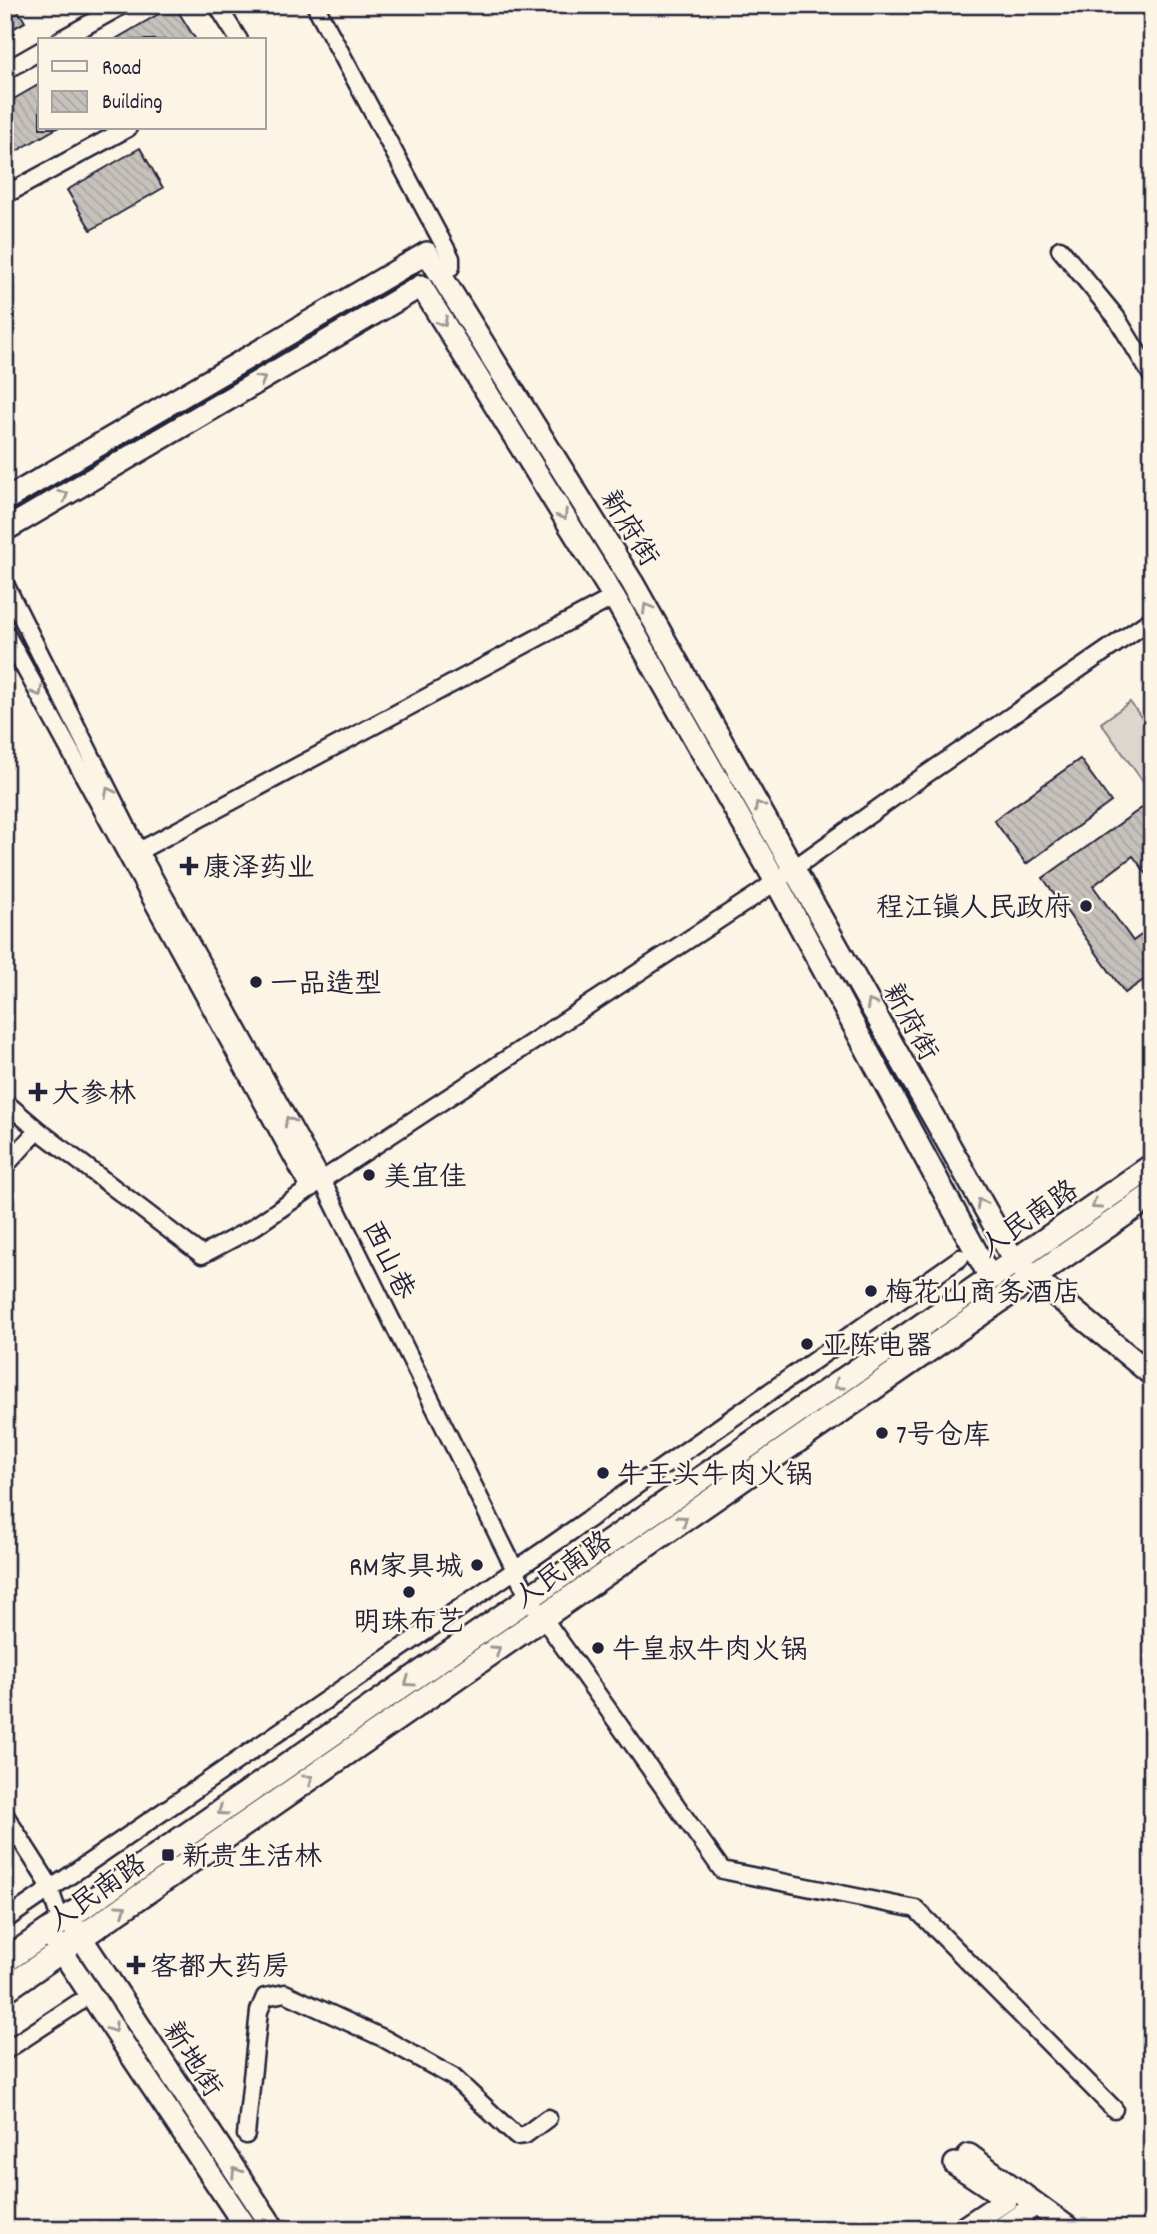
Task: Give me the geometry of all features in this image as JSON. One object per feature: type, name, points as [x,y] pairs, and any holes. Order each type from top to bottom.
[{"type":"main road","name":"人民南路","points":[[5,1961],[1152,1166]]},
{"type":"main road","name":"人民南路","points":[[5,1990],[1152,1195]]},
{"type":"street","points":[[64,38],[123,5]]},
{"type":"street","points":[[217,5],[238,38]]},
{"type":"street","points":[[315,5],[451,258],[451,267]]},
{"type":"street","points":[[5,71],[38,52]]},
{"type":"street","points":[[5,195],[124,130]]},
{"type":"street","points":[[1060,249],[1116,317],[1152,376]]},
{"type":"street","name":"新府街","points":[[5,499],[427,253],[632,582],[1014,1262]]},
{"type":"street","name":"新府街","points":[[5,530],[421,286],[614,597],[775,880],[990,1279]]},
{"type":"street","points":[[5,584],[139,851],[316,1184]]},
{"type":"street","points":[[139,851],[614,597]]},
{"type":"street","points":[[5,1102],[202,1255],[251,1229],[755,896],[1152,619]]},
{"type":"street","points":[[5,632],[316,1184]]},
{"type":"street","points":[[5,1166],[38,1130]]},
{"type":"street","name":"西山巷","points":[[316,1184],[529,1598],[722,1870],[915,1909],[1114,2109]]},
{"type":"street","points":[[5,1920],[556,1542],[960,1258]]},
{"type":"street","points":[[1014,1262],[1152,1376]]},
{"type":"street","points":[[5,1815],[47,1881],[59,1923]]},
{"type":"street","name":"新地街","points":[[59,1923],[81,1937],[274,2229]]},
{"type":"street","name":"新地街","points":[[59,1923],[62,1951],[247,2229]]},
{"type":"street","points":[[246,2135],[259,2011],[265,1997],[285,1993],[383,2038],[453,2077],[516,2136],[525,2135],[548,2118]]},
{"type":"street","points":[[5,2052],[78,2003]]},
{"type":"street","points":[[1049,2229],[1007,2199],[962,2160],[1070,2229]]},
{"type":"street","points":[[962,2229],[1007,2199]]},
{"type":"street","points":[[1001,2229],[1026,2212]]},
{"type":"shaded area","points":[[1130,702],[1152,732],[1152,778],[1144,783],[1101,723]]},
{"type":"building","points":[[5,5],[15,5],[25,22],[5,33]]},
{"type":"building","points":[[174,5],[195,38],[117,38]]},
{"type":"building","points":[[38,85],[38,130],[54,130],[15,152],[5,136],[5,104]]},
{"type":"building","points":[[140,148],[163,188],[91,230],[67,190]]},
{"type":"building","points":[[1080,759],[1111,802],[1026,864],[994,820]]},
{"type":"building","name":"程江镇人民政府","points":[[1146,805],[1152,814],[1152,881],[1133,856],[1093,886],[1133,941],[1152,927],[1152,974],[1125,993],[1043,878]]},
{"type":"place","name":"康泽药业","points":[[189,866]]},
{"type":"place","name":"程江镇人民政府","points":[[1086,906]]},
{"type":"place","name":"一品造型","points":[[256,982]]},
{"type":"place","name":"大参林","points":[[38,1092]]},
{"type":"place","name":"美宜佳","points":[[369,1175]]},
{"type":"place","name":"梅花山商务酒店","points":[[871,1291]]},
{"type":"place","name":"亚陈电器","points":[[807,1344]]},
{"type":"place","name":"7号仓库","points":[[882,1433]]},
{"type":"place","name":"牛王头牛肉火锅","points":[[603,1473]]},
{"type":"place","name":"RM家具城","points":[[477,1565]]},
{"type":"place","name":"明珠布艺","points":[[409,1592]]},
{"type":"place","name":"牛皇叔牛肉火锅","points":[[598,1648]]},
{"type":"place","name":"新贵生活林","points":[[168,1855]]},
{"type":"place","name":"客都大药房","points":[[136,1965]]}]
